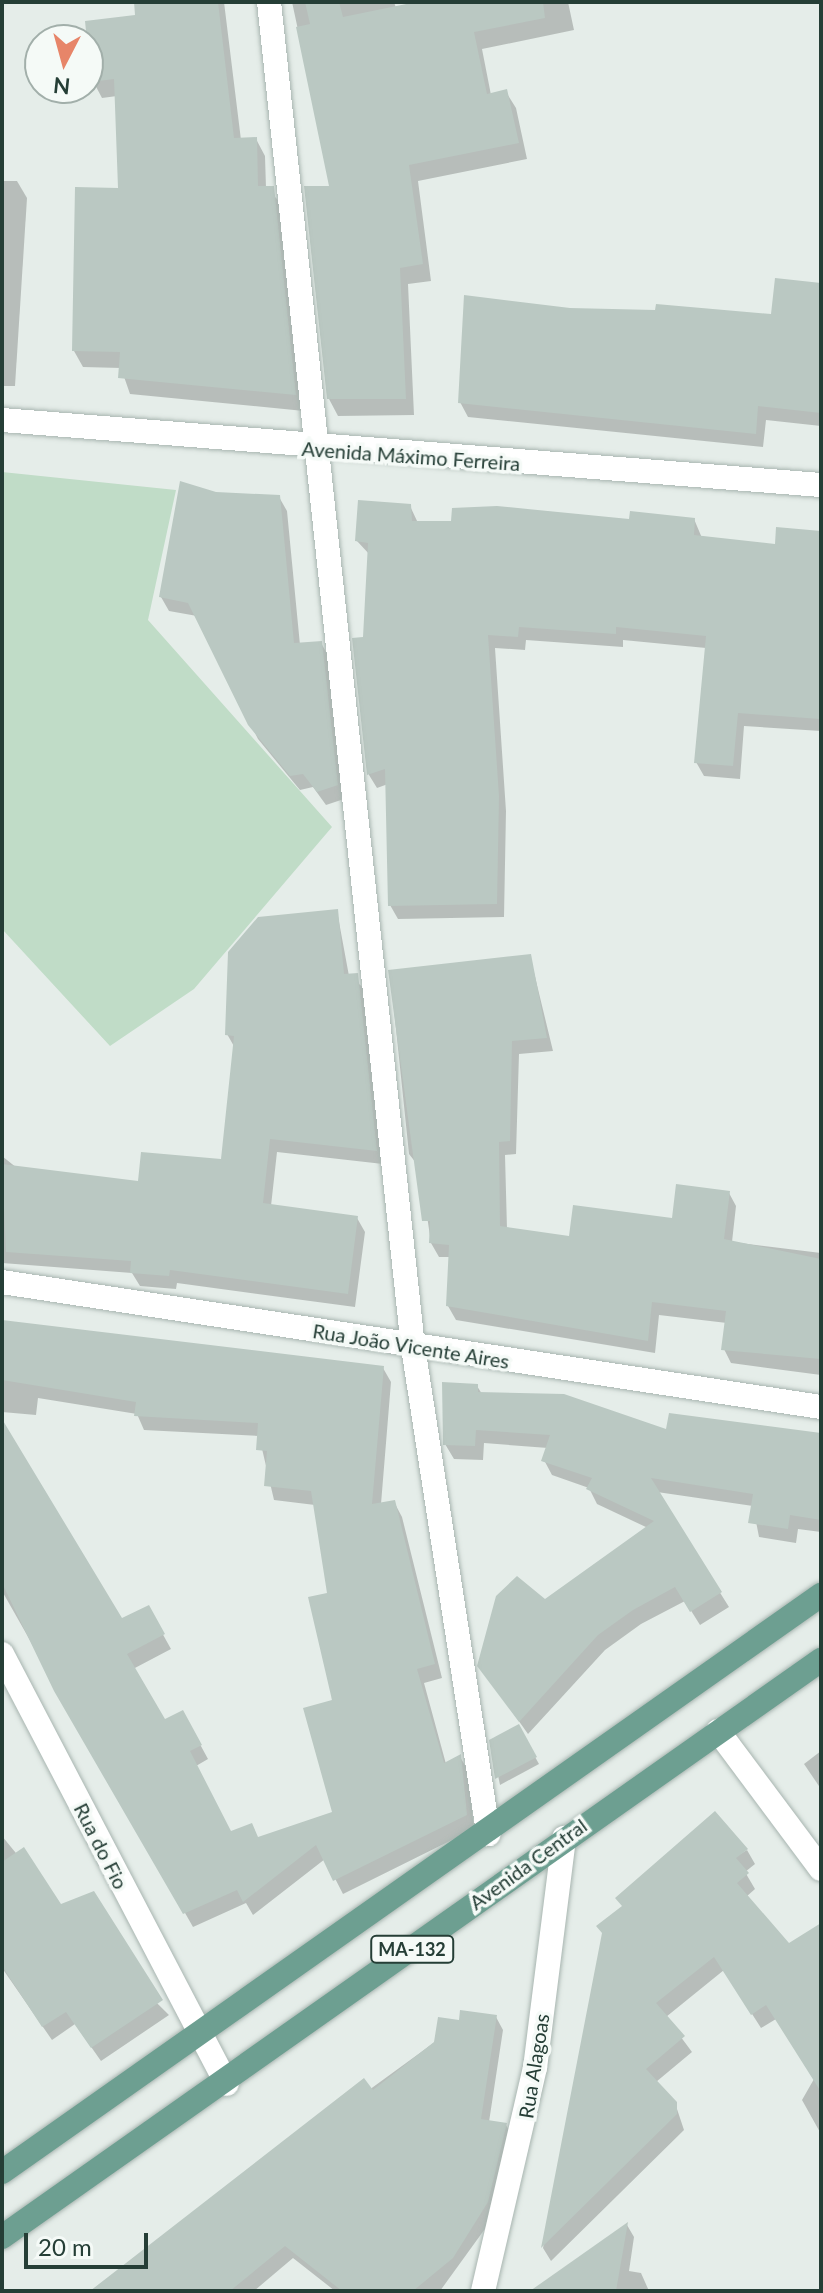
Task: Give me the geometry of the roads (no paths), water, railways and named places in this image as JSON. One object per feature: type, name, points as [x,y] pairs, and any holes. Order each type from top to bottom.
[{"type":"main road","name":"MA-132","points":[[2,2172],[200,2039],[821,1595]]},
{"type":"main road","name":"Avenida Central","points":[[2,2237],[227,2084],[564,1838],[821,1660]]},
{"type":"street","points":[[269,2],[413,1347],[488,1834]]},
{"type":"street","name":"Avenida Máximo Ferreira","points":[[2,420],[315,449],[821,485]]},
{"type":"street","name":"Rua João Vicente Aires","points":[[2,1282],[821,1407]]},
{"type":"street","name":"Rua do Fio","points":[[2,1654],[200,2039],[227,2084]]},
{"type":"street","points":[[718,1731],[821,1869]]},
{"type":"street","name":"Rua Alagoas","points":[[483,2291],[535,2068],[564,1838]]}]
